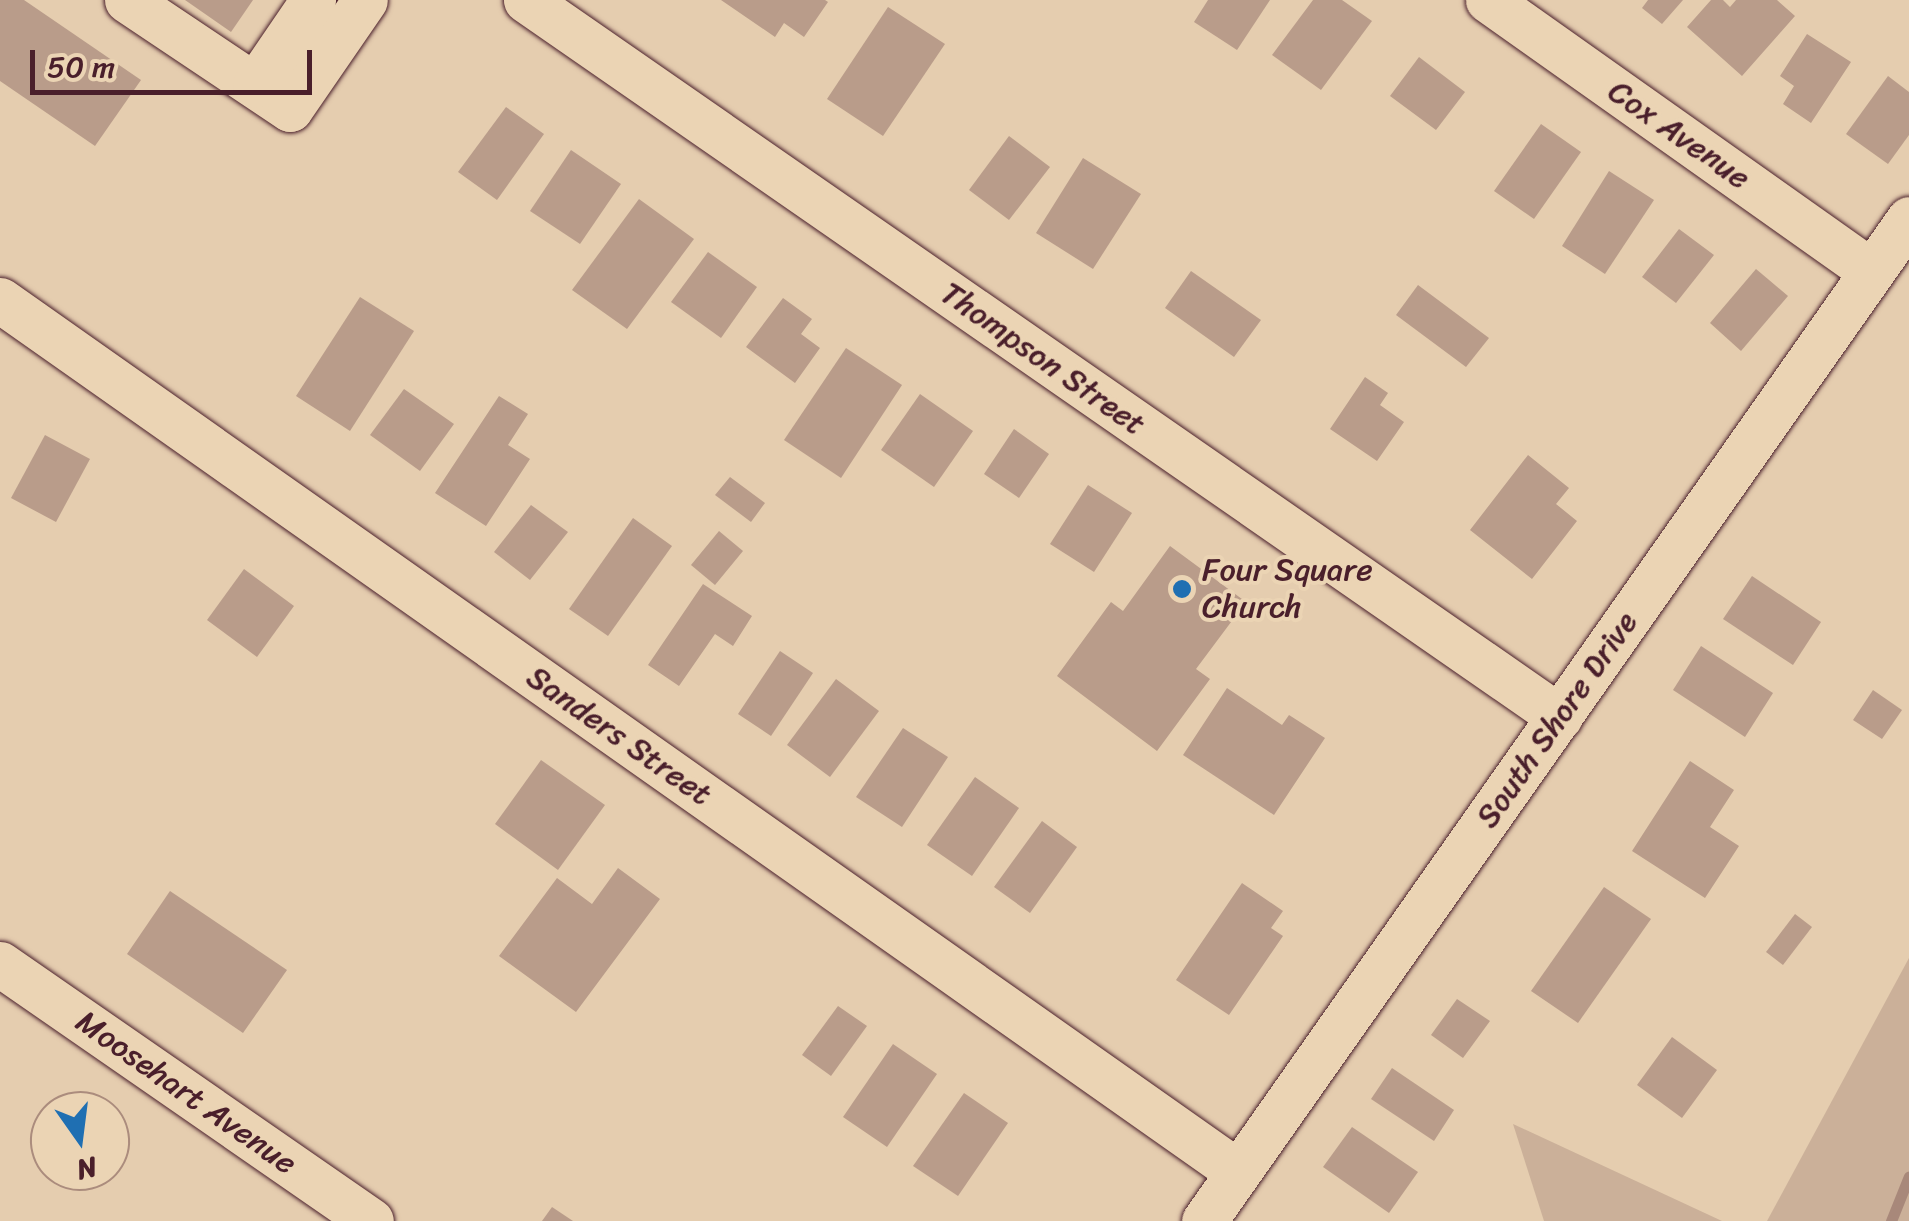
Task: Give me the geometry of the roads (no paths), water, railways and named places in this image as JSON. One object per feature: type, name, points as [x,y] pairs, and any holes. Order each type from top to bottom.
[{"type":"street","points":[[127,0],[290,109],[365,0]]},
{"type":"street","points":[[255,85],[313,0]]},
{"type":"street","name":"Thompson Street","points":[[526,0],[1560,717]]},
{"type":"street","name":"Cox Avenue","points":[[1488,0],[1869,270]]},
{"type":"street","name":"South Shore Drive","points":[[1204,1221],[1869,270],[1909,219]]},
{"type":"street","name":"Sanders Street","points":[[3,310],[1238,1172]]},
{"type":"street","name":"Moosehart Avenue","points":[[0,964],[371,1221]]},
{"type":"waterway","points":[[1891,1221],[1909,1176]]},
{"type":"place","name":"Four Square Church","points":[[1182,589]]}]
